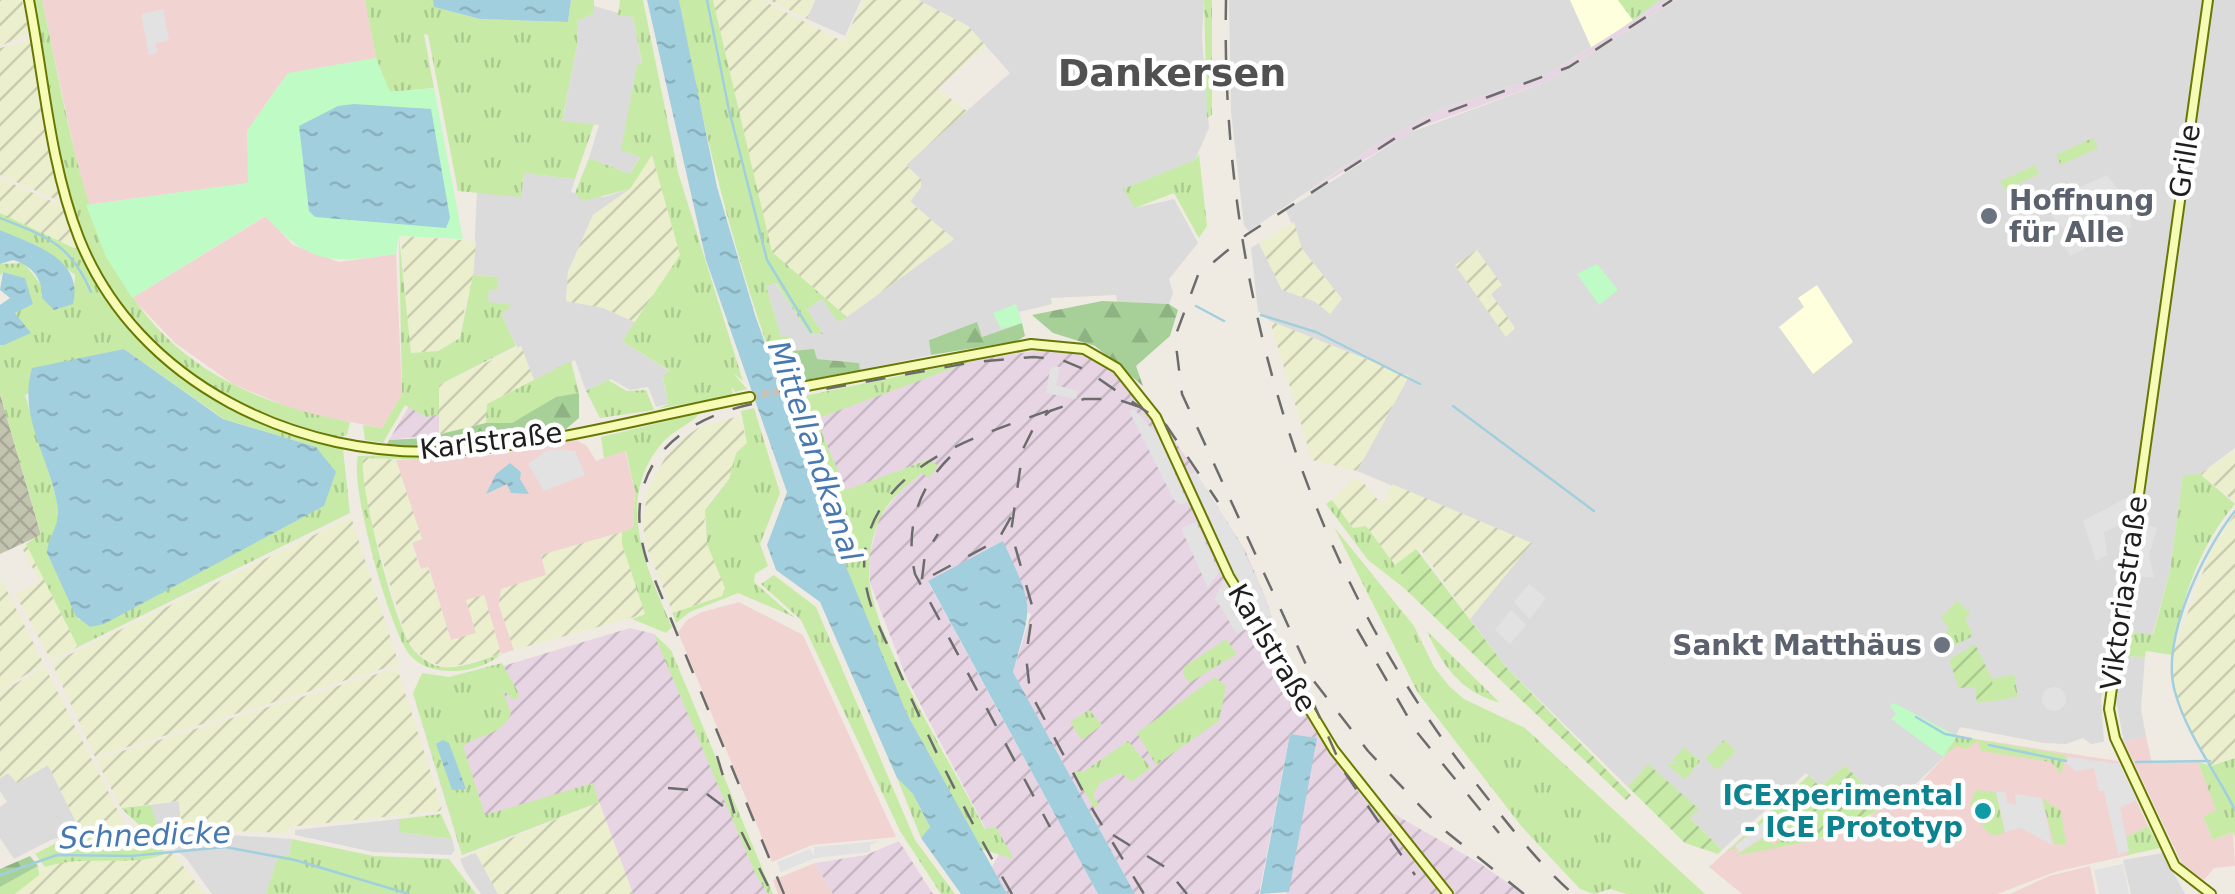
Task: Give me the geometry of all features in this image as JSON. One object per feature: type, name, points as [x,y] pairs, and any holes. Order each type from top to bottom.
[{"type":"street","name":"Karlstraße","points":[[29,0],[63,182],[86,254],[137,332],[172,366],[217,396],[310,435],[355,446],[422,452],[499,445],[750,397]]},
{"type":"street","name":"Grille","points":[[2162,322],[2208,0]]},
{"type":"street","name":"Viktoriastraße","points":[[2162,322],[2113,656],[2109,716],[2175,866],[2211,894]]},
{"type":"street","name":"Karlstraße","points":[[786,390],[1030,344],[1084,349],[1117,368],[1156,417],[1228,576],[1334,750],[1448,894]]},
{"type":"shaded area","points":[[0,0],[22,0],[29,34],[0,46]]},
{"type":"shaded area","points":[[42,0],[365,0],[376,58],[287,74],[247,131],[249,183],[86,205]]},
{"type":"shaded area","points":[[713,0],[762,0],[844,42],[863,0],[918,0],[968,26],[986,46],[938,89],[967,111],[906,165],[921,179],[921,187],[910,202],[954,239],[847,317],[772,252]]},
{"type":"shaded area","points":[[769,0],[815,0],[807,19]]},
{"type":"shaded area","points":[[815,0],[861,0],[845,36],[807,19]]},
{"type":"shaded area","points":[[918,0],[1204,0],[1202,38],[1209,128],[1195,160],[1135,208],[1174,199],[1198,243],[1169,279],[1173,293],[1169,304],[1117,302],[1116,295],[1051,298],[1052,304],[1019,312],[1022,323],[982,337],[976,323],[930,339],[931,355],[860,370],[858,363],[816,359],[814,350],[792,351],[790,336],[781,338],[766,286],[775,283],[808,328],[822,333],[807,309],[822,299],[839,322],[953,240],[910,201],[905,165],[1010,73],[968,26]]},
{"type":"shaded area","points":[[1229,0],[1667,0],[1545,76],[1439,110],[1382,141],[1249,231],[1244,226],[1231,112]]},
{"type":"shaded area","points":[[1570,0],[1618,0],[1633,20],[1592,49]]},
{"type":"shaded area","points":[[1667,0],[1676,0],[1546,82],[1420,127],[1302,196],[1382,141],[1439,110],[1545,76]]},
{"type":"shaded area","points":[[1676,0],[2235,0],[2235,448],[2200,474],[2183,476],[2170,571],[2152,636],[2114,629],[2101,699],[2104,742],[2091,744],[2083,738],[2066,744],[2044,743],[1960,727],[1947,754],[1897,802],[1865,787],[1845,765],[1820,787],[1806,773],[1722,850],[1690,818],[1687,801],[1648,765],[1628,787],[1506,667],[1470,619],[1531,543],[1357,471],[1409,376],[1270,321],[1258,311],[1251,248],[1259,243],[1282,290],[1314,301],[1342,299],[1302,249],[1286,210],[1409,133],[1546,82]]},
{"type":"shaded area","points":[[594,6],[633,17],[642,64],[622,150],[640,156],[630,174],[589,158],[599,125],[562,122],[577,46],[577,21]]},
{"type":"shaded area","points":[[163,9],[169,40],[156,43],[157,53],[149,55],[141,14]]},
{"type":"shaded area","points":[[31,40],[57,200],[0,175],[0,48]]},
{"type":"shaded area","points":[[652,154],[680,255],[635,322],[603,308],[566,301],[568,272],[593,215],[630,189]]},
{"type":"shaded area","points":[[524,173],[575,179],[571,192],[582,196],[604,197],[630,189],[593,215],[568,272],[566,300],[603,308],[635,322],[622,341],[671,372],[663,377],[668,404],[656,407],[648,387],[630,390],[611,379],[586,391],[575,360],[534,380],[500,314],[511,306],[487,302],[489,289],[498,277],[473,275],[477,192],[521,196]]},
{"type":"shaded area","points":[[2107,175],[2129,204],[2131,227],[2070,256],[2062,241],[2064,229],[2051,215],[2059,211],[2054,199]]},
{"type":"shaded area","points":[[0,178],[68,212],[82,252],[0,213]]},
{"type":"shaded area","points":[[266,216],[293,245],[339,262],[396,254],[402,394],[382,428],[302,413],[233,384],[175,343],[132,298]]},
{"type":"shaded area","points":[[1294,222],[1302,249],[1342,299],[1330,314],[1314,301],[1282,290],[1259,243]]},
{"type":"shaded area","points":[[401,236],[476,241],[471,299],[466,299],[460,338],[438,351],[410,353]]},
{"type":"shaded area","points":[[1477,250],[1502,285],[1491,294],[1515,328],[1506,337],[1455,265]]},
{"type":"shaded area","points":[[1817,285],[1853,342],[1813,374],[1779,327],[1804,307],[1798,298]]},
{"type":"shaded area","points":[[1270,321],[1409,376],[1357,471],[1312,460]]},
{"type":"shaded area","points":[[521,346],[534,380],[487,404],[486,423],[439,434],[439,385]]},
{"type":"shaded area","points":[[1060,347],[1085,350],[1134,384],[1186,457],[1245,550],[1276,631],[1271,636],[1323,727],[1322,738],[1342,771],[1441,894],[1286,894],[1316,738],[1290,734],[1259,894],[1135,894],[1013,672],[1031,614],[928,582],[1098,894],[1007,894],[992,867],[999,854],[906,677],[870,583],[869,558],[879,518],[900,491],[922,473],[929,459],[846,491],[815,418],[975,360]]},
{"type":"shaded area","points":[[1060,367],[1056,385],[1078,391],[1076,399],[1046,393],[1050,369]]},
{"type":"shaded area","points":[[0,394],[41,535],[0,554]]},
{"type":"shaded area","points":[[409,406],[426,417],[439,414],[439,434],[389,440]]},
{"type":"shaded area","points":[[1134,409],[1159,437],[1187,502],[1181,505],[1174,500],[1129,411]]},
{"type":"shaded area","points":[[739,416],[748,443],[736,452],[729,479],[711,496],[703,526],[725,587],[722,596],[673,613],[647,548],[643,527],[647,492],[666,456],[685,437],[698,428]]},
{"type":"shaded area","points":[[576,440],[587,446],[596,461],[625,450],[635,492],[633,529],[542,555],[546,575],[499,605],[514,650],[501,654],[484,595],[476,633],[451,641],[429,568],[421,569],[412,542],[421,539],[396,460],[492,455]]},
{"type":"shaded area","points":[[549,449],[575,451],[585,475],[544,491],[528,464]]},
{"type":"shaded area","points":[[2235,450],[2235,502],[2200,474]]},
{"type":"shaded area","points":[[363,457],[396,460],[422,539],[412,543],[420,569],[428,567],[451,640],[476,633],[466,600],[484,595],[501,654],[448,668],[427,661],[408,643],[365,503],[360,477]]},
{"type":"shaded area","points":[[1195,471],[1241,545],[1271,614],[1268,618],[1260,617],[1242,591],[1212,531],[1214,527],[1188,476]]},
{"type":"shaded area","points":[[1353,479],[1362,481],[1383,506],[1392,484],[1532,543],[1470,619],[1419,547],[1395,565],[1366,527],[1353,528],[1332,500]]},
{"type":"shaded area","points":[[2126,498],[2130,500],[2127,522],[2104,532],[2107,555],[2096,561],[2083,521]]},
{"type":"shaded area","points":[[2235,514],[2235,757],[2210,766],[2181,711],[2173,687],[2172,655],[2212,548]]},
{"type":"shaded area","points":[[351,517],[399,664],[95,757],[52,663]]},
{"type":"shaded area","points":[[1196,522],[1219,572],[1208,588],[1181,528]]},
{"type":"shaded area","points":[[2138,522],[2157,528],[2149,555],[2154,578],[2131,575]]},
{"type":"shaded area","points":[[622,532],[645,614],[514,650],[499,605],[501,589],[546,575],[541,555]]},
{"type":"shaded area","points":[[26,544],[78,647],[51,660],[15,594],[40,582],[21,546]]},
{"type":"shaded area","points":[[0,577],[44,664],[0,690]]},
{"type":"shaded area","points":[[1225,578],[1260,635],[1254,641],[1246,629],[1237,634],[1215,598]]},
{"type":"shaded area","points":[[1529,584],[1546,598],[1530,619],[1514,602]]},
{"type":"shaded area","points":[[739,602],[803,635],[896,837],[812,845],[772,862],[678,632],[687,620],[702,612]]},
{"type":"shaded area","points":[[1511,610],[1526,625],[1510,644],[1495,630]]},
{"type":"shaded area","points":[[630,628],[654,634],[659,642],[768,894],[633,894],[599,802],[462,855],[413,693]]},
{"type":"shaded area","points":[[2120,656],[2145,657],[2141,709],[2146,736],[2124,742],[2115,696]]},
{"type":"shaded area","points":[[45,667],[123,821],[120,826],[81,832],[48,765],[17,783],[8,773],[0,778],[0,692]]},
{"type":"shaded area","points":[[397,668],[442,807],[440,811],[290,827],[287,833],[181,829],[179,801],[121,808],[96,759]]},
{"type":"shaded area","points":[[2054,687],[2066,699],[2054,711],[2042,699]]},
{"type":"shaded area","points":[[1957,736],[2118,761],[2148,826],[2126,837],[2130,855],[2055,872],[1997,894],[1742,894],[1709,867],[1781,801],[1816,840],[1856,824],[1914,789],[1947,754]]},
{"type":"shaded area","points":[[2146,736],[2152,763],[2198,762],[2217,811],[2203,817],[2213,840],[2233,832],[2235,866],[2214,868],[2204,880],[2183,866],[2124,742]]},
{"type":"shaded area","points":[[2069,757],[2119,764],[2137,800],[2120,808],[2129,851],[2118,854],[2104,791],[2099,791],[2094,768],[2077,771],[2065,763]]},
{"type":"shaded area","points":[[48,765],[81,832],[51,840],[14,859],[0,838],[0,807],[7,802],[0,791],[0,778],[8,773],[17,783]]},
{"type":"shaded area","points":[[1996,792],[2005,792],[2007,802],[2016,805],[2015,794],[2042,798],[2052,845],[2021,828],[2005,832]]},
{"type":"shaded area","points":[[179,801],[182,832],[292,839],[289,855],[278,858],[266,894],[212,894],[186,858],[156,835],[151,805]]},
{"type":"shaded area","points":[[599,802],[633,894],[498,894],[476,853],[460,859]]},
{"type":"shaded area","points":[[1389,811],[1481,864],[1523,894],[1454,894]]},
{"type":"shaded area","points":[[1773,814],[1782,824],[1740,852],[1735,846]]},
{"type":"shaded area","points":[[399,819],[399,832],[452,839],[455,850],[451,855],[373,852],[295,835],[295,830]]},
{"type":"shaded area","points":[[879,841],[870,845],[870,852],[815,858],[781,872],[777,862],[810,849],[814,856],[814,847]]},
{"type":"shaded area","points":[[899,841],[933,894],[833,894],[815,863],[866,855]]},
{"type":"shaded area","points":[[172,852],[205,894],[15,894],[41,869],[72,858],[146,859]]},
{"type":"shaded area","points":[[476,853],[498,894],[481,894],[465,871],[460,859]]},
{"type":"shaded area","points":[[2163,853],[2185,894],[2131,894],[2123,860]]},
{"type":"shaded area","points":[[815,863],[833,894],[778,894],[773,880]]},
{"type":"shaded area","points":[[2123,864],[2129,894],[2099,894],[2094,870]]},
{"type":"shaded area","points":[[2090,866],[2096,894],[2010,894],[2049,876]]},
{"type":"green space","points":[[32,0],[42,0],[74,150],[93,215],[118,273],[153,324],[201,366],[266,399],[350,422],[347,435],[315,433],[273,419],[192,374],[145,333],[111,288],[86,239],[68,185]]},
{"type":"green space","points":[[365,0],[433,0],[435,7],[480,19],[568,22],[571,0],[594,0],[594,13],[577,21],[577,46],[562,121],[594,124],[575,179],[524,173],[521,197],[458,191],[428,35],[424,34],[434,88],[389,92],[376,58]]},
{"type":"green space","points":[[620,0],[643,0],[678,172],[743,381],[733,373],[747,389],[735,392],[732,387],[733,395],[657,409],[668,404],[663,376],[670,371],[622,341],[680,255],[652,155],[630,189],[583,201],[575,193],[589,158],[630,174],[640,157],[621,150],[637,65],[642,63],[633,17],[618,15]]},
{"type":"green space","points":[[679,0],[713,0],[772,252],[847,317],[838,322],[822,299],[807,309],[823,334],[809,333],[776,283],[766,286],[781,337],[790,336],[801,381],[781,385],[749,290],[710,147]]},
{"type":"green space","points":[[1204,0],[1212,0],[1212,115],[1207,118]]},
{"type":"green space","points":[[1618,0],[1659,0],[1633,20]]},
{"type":"green space","points":[[376,58],[390,92],[434,88],[463,239],[399,236],[396,254],[339,259],[324,257],[296,244],[265,216],[132,298],[106,257],[86,205],[248,183],[247,131],[288,73]]},
{"type":"green space","points":[[2093,138],[2098,148],[2061,165],[2056,155]]},
{"type":"green space","points":[[1199,154],[1207,226],[1199,238],[1174,193],[1135,208],[1123,189],[1195,160]]},
{"type":"green space","points":[[2035,165],[2039,174],[2005,190],[2000,181]]},
{"type":"green space","points":[[0,213],[82,252],[112,306],[134,333],[189,382],[245,414],[343,449],[350,513],[78,647],[26,544],[41,534],[0,394],[0,345],[23,326],[15,313],[27,305],[25,278],[3,272],[0,276],[0,264],[24,263],[43,287],[73,304],[75,275],[38,246],[0,230]],"holes":[[[124,349],[224,419],[316,447],[79,620],[47,553],[59,528],[59,507],[25,395]]]},
{"type":"green space","points":[[399,236],[411,353],[438,351],[460,338],[473,275],[498,277],[497,290],[489,289],[488,302],[513,305],[501,314],[516,346],[439,385],[439,414],[426,417],[405,405],[383,443],[365,440],[363,425],[382,428],[402,394]]},
{"type":"green space","points":[[1597,264],[1618,290],[1599,305],[1577,274]]},
{"type":"green space","points":[[1102,301],[1169,304],[1178,310],[1170,336],[1136,366],[1143,386],[1095,346],[1053,333],[1032,315]]},
{"type":"green space","points":[[1016,304],[1022,323],[1001,329],[993,313]]},
{"type":"green space","points":[[977,322],[982,337],[1022,323],[1025,336],[1017,341],[931,355],[929,340]]},
{"type":"green space","points":[[814,349],[817,359],[859,363],[860,370],[801,381],[792,351]]},
{"type":"green space","points":[[975,360],[816,419],[846,490],[930,459],[938,466],[929,478],[922,473],[910,483],[884,511],[872,542],[870,586],[888,644],[920,709],[985,829],[996,827],[1014,859],[981,849],[907,714],[864,616],[785,400]]},
{"type":"green space","points":[[571,361],[579,393],[512,423],[486,423],[487,404]]},
{"type":"green space","points":[[608,380],[627,391],[646,390],[654,410],[600,418],[586,391]]},
{"type":"green space","points":[[579,393],[579,418],[566,429],[441,447],[386,447],[389,440],[424,438],[486,423],[512,423],[556,397]]},
{"type":"green space","points":[[754,408],[780,493],[760,544],[768,566],[755,574],[754,582],[794,617],[738,593],[690,612],[676,623],[673,613],[722,596],[725,588],[707,544],[705,510],[729,479],[736,453],[747,443],[741,411]]},
{"type":"green space","points":[[700,413],[664,441],[640,486],[639,533],[672,627],[666,633],[632,619],[645,614],[622,544],[622,532],[633,528],[635,492],[626,451],[604,458],[601,437]]},
{"type":"green space","points":[[548,441],[551,444],[435,460],[363,458],[366,496],[379,553],[395,609],[412,648],[442,667],[501,654],[481,666],[455,671],[419,663],[402,641],[382,589],[365,525],[358,456],[474,453]]},
{"type":"green space","points":[[2200,474],[2235,504],[2211,538],[2193,575],[2172,655],[2146,651],[2145,657],[2120,656],[2124,631],[2153,635],[2170,571],[2183,475]]},
{"type":"green space","points":[[1332,500],[1353,528],[1366,526],[1409,584],[1404,588],[1368,560],[1326,504]]},
{"type":"green space","points":[[1334,527],[1414,626],[1434,667],[1449,686],[1464,699],[1525,728],[1705,894],[1627,894],[1610,889],[1594,894],[1580,889],[1522,827],[1418,693]]},
{"type":"green space","points":[[1416,549],[1506,667],[1631,795],[1626,800],[1404,588],[1408,583],[1395,565]]},
{"type":"green space","points":[[774,575],[816,607],[915,840],[955,894],[941,894],[900,831],[801,620],[761,584]]},
{"type":"green space","points":[[1957,601],[1971,614],[1965,618],[1973,636],[1955,645],[1943,636],[1949,628],[1941,618]]},
{"type":"green space","points":[[1427,631],[1500,703],[1474,692],[1455,676]]},
{"type":"green space","points":[[654,634],[671,650],[773,894],[768,894],[756,875]]},
{"type":"green space","points":[[1226,639],[1237,654],[1189,683],[1183,674],[1184,667]]},
{"type":"green space","points":[[1975,644],[1992,679],[1994,701],[1977,703],[1975,687],[1959,688],[1949,660]]},
{"type":"green space","points":[[502,663],[520,696],[514,700],[503,690],[511,714],[506,721],[496,731],[463,746],[485,815],[593,783],[599,802],[462,855],[413,693],[422,673],[449,677]]},
{"type":"green space","points":[[2014,674],[2018,697],[1994,701],[1989,680]]},
{"type":"green space","points":[[1215,677],[1226,686],[1219,721],[1156,765],[1137,733]]},
{"type":"green space","points":[[1894,703],[1957,736],[1943,757],[1891,719],[1896,714],[1890,706]]},
{"type":"green space","points":[[1089,710],[1102,725],[1082,740],[1070,722]]},
{"type":"green space","points":[[1957,736],[2066,755],[2061,774],[2051,762],[1981,751],[1978,741],[1966,749],[1956,746],[1943,757]]},
{"type":"green space","points":[[1724,740],[1736,751],[1717,770],[1705,759]]},
{"type":"green space","points":[[1128,741],[1151,768],[1131,782],[1121,773],[1100,783],[1093,795],[1099,805],[1094,808],[1073,771],[1083,772]]},
{"type":"green space","points":[[1684,747],[1700,761],[1685,780],[1667,764],[1677,763],[1672,761]]},
{"type":"green space","points":[[2235,758],[2235,838],[2233,832],[2213,840],[2203,817],[2216,810],[2198,762],[2211,766]]},
{"type":"green space","points":[[1648,764],[1699,809],[1690,818],[1722,850],[1718,854],[1685,843],[1628,787]]},
{"type":"green space","points":[[1845,765],[1865,787],[1897,802],[1816,840],[1781,801],[1809,775],[1820,787]]},
{"type":"green space","points":[[897,778],[913,794],[930,827],[921,838]]},
{"type":"green space","points":[[1976,790],[1996,792],[2005,832],[1995,836],[1986,831],[1970,804]]},
{"type":"green space","points":[[2042,798],[2061,811],[2066,845],[2054,844]]},
{"type":"green space","points":[[1781,801],[1816,840],[1735,856],[1766,836],[1774,845],[1784,837],[1786,828],[1773,814],[1737,848],[1726,853]]},
{"type":"green space","points":[[151,805],[158,828],[140,826],[121,808]]},
{"type":"green space","points":[[441,814],[452,839],[399,832],[399,819]]},
{"type":"green space","points":[[2148,826],[2160,848],[2128,855],[2126,837]]},
{"type":"green space","points":[[125,830],[137,833],[167,853],[139,860],[77,861],[45,867],[35,854],[54,844]]},
{"type":"green space","points":[[292,839],[374,856],[449,859],[476,894],[266,894],[278,857],[289,855]]},
{"type":"green space","points":[[30,856],[38,866],[0,887],[0,869]]},
{"type":"green space","points":[[38,866],[39,875],[15,894],[0,894],[0,887]]},
{"type":"water","points":[[433,0],[571,0],[568,22],[480,19],[434,7]]},
{"type":"water","points":[[647,0],[679,0],[717,187],[755,315],[833,535],[907,714],[1007,894],[961,894],[921,838],[930,827],[913,794],[897,778],[820,602],[776,570],[767,545],[787,492],[706,260]]},
{"type":"water","points":[[338,106],[431,109],[450,218],[446,228],[315,217],[309,211],[299,126]]},
{"type":"water","points":[[0,230],[41,248],[64,265],[74,289],[73,304],[54,310],[42,298],[38,279],[30,269],[13,260],[0,264]]},
{"type":"water","points":[[3,272],[25,278],[33,304],[15,313],[31,333],[0,345],[0,305],[10,298],[0,290]]},
{"type":"water","points":[[124,349],[223,419],[316,447],[336,472],[324,506],[104,624],[90,627],[76,616],[47,553],[58,511],[31,419],[29,386],[32,368]]},
{"type":"water","points":[[510,463],[521,472],[520,479],[529,494],[511,493],[507,484],[486,494],[496,474]]},
{"type":"water","points":[[1003,541],[1027,605],[1013,672],[1135,894],[1098,894],[928,581]]},
{"type":"water","points":[[1290,734],[1317,738],[1289,892],[1260,894]]},
{"type":"water","points":[[443,740],[449,743],[466,789],[452,790],[436,744]]},
{"type":"waterway","points":[[707,0],[729,110],[767,260],[811,332]]},
{"type":"waterway","points":[[0,218],[65,252],[91,292]]},
{"type":"waterway","points":[[1196,306],[1224,321]]},
{"type":"waterway","points":[[1261,315],[1316,332],[1420,384]]},
{"type":"waterway","points":[[1453,406],[1594,511]]},
{"type":"waterway","points":[[2235,511],[2210,549],[2187,597],[2172,671],[2187,723],[2235,810]]},
{"type":"waterway","points":[[1916,717],[1945,734],[1971,739]]},
{"type":"waterway","points":[[1989,745],[2066,761]]},
{"type":"waterway","points":[[2136,762],[2210,761]]},
{"type":"waterway","name":"Schnedicke","points":[[0,875],[57,855],[131,856],[225,847],[295,860],[409,894]]},
{"type":"tunnel","points":[[750,397],[785,390]]},
{"type":"railway","points":[[1226,0],[1228,105],[1238,210],[1257,314],[1284,416],[1319,514],[1364,610],[1416,701],[1512,828],[1573,894]]},
{"type":"railway","points":[[1524,894],[1439,826],[1368,751],[1313,680],[1182,394],[1175,337],[1198,275],[1246,235],[1397,137],[1442,114],[1569,67],[1672,0]]},
{"type":"railway","points":[[787,396],[974,362],[1034,357],[1062,360],[1086,370],[1166,425],[1218,502]]},
{"type":"railway","points":[[1140,407],[1116,399],[1084,399],[1050,411],[1036,423],[1023,449],[1011,532],[1033,609],[1026,656],[1030,692],[1094,812],[1144,894]]},
{"type":"railway","points":[[752,404],[697,424],[659,456],[647,477],[640,502],[640,530],[647,561],[784,894]]},
{"type":"railway","points":[[1012,894],[922,723],[882,632],[867,589],[865,555],[878,513],[907,478],[946,451],[1058,407]]},
{"type":"railway","points":[[950,457],[929,483],[916,511],[912,542],[915,574],[1050,827]]},
{"type":"railway","points":[[933,575],[998,540],[1011,517]]},
{"type":"railway","points":[[922,579],[925,554],[938,534]]},
{"type":"railway","points":[[1357,629],[1416,731],[1499,833]]},
{"type":"railway","points":[[1312,700],[1343,770],[1415,875]]},
{"type":"railway","points":[[717,756],[738,825],[772,894]]},
{"type":"railway","points":[[668,788],[703,791],[731,812]]},
{"type":"railway","points":[[1113,835],[1165,867],[1187,894]]},
{"type":"place","name":"Hoffnung für Alle","points":[[1989,216]]},
{"type":"place","name":"Sankt Matthäus","points":[[1942,645]]},
{"type":"place","name":"ICExperimental - ICE Prototyp","points":[[1983,811]]},
{"type":"district","name":"Dankersen","points":[[1172,73]]},
{"type":"water label","name":"Mittellandkanal","points":[[815,451]]}]
